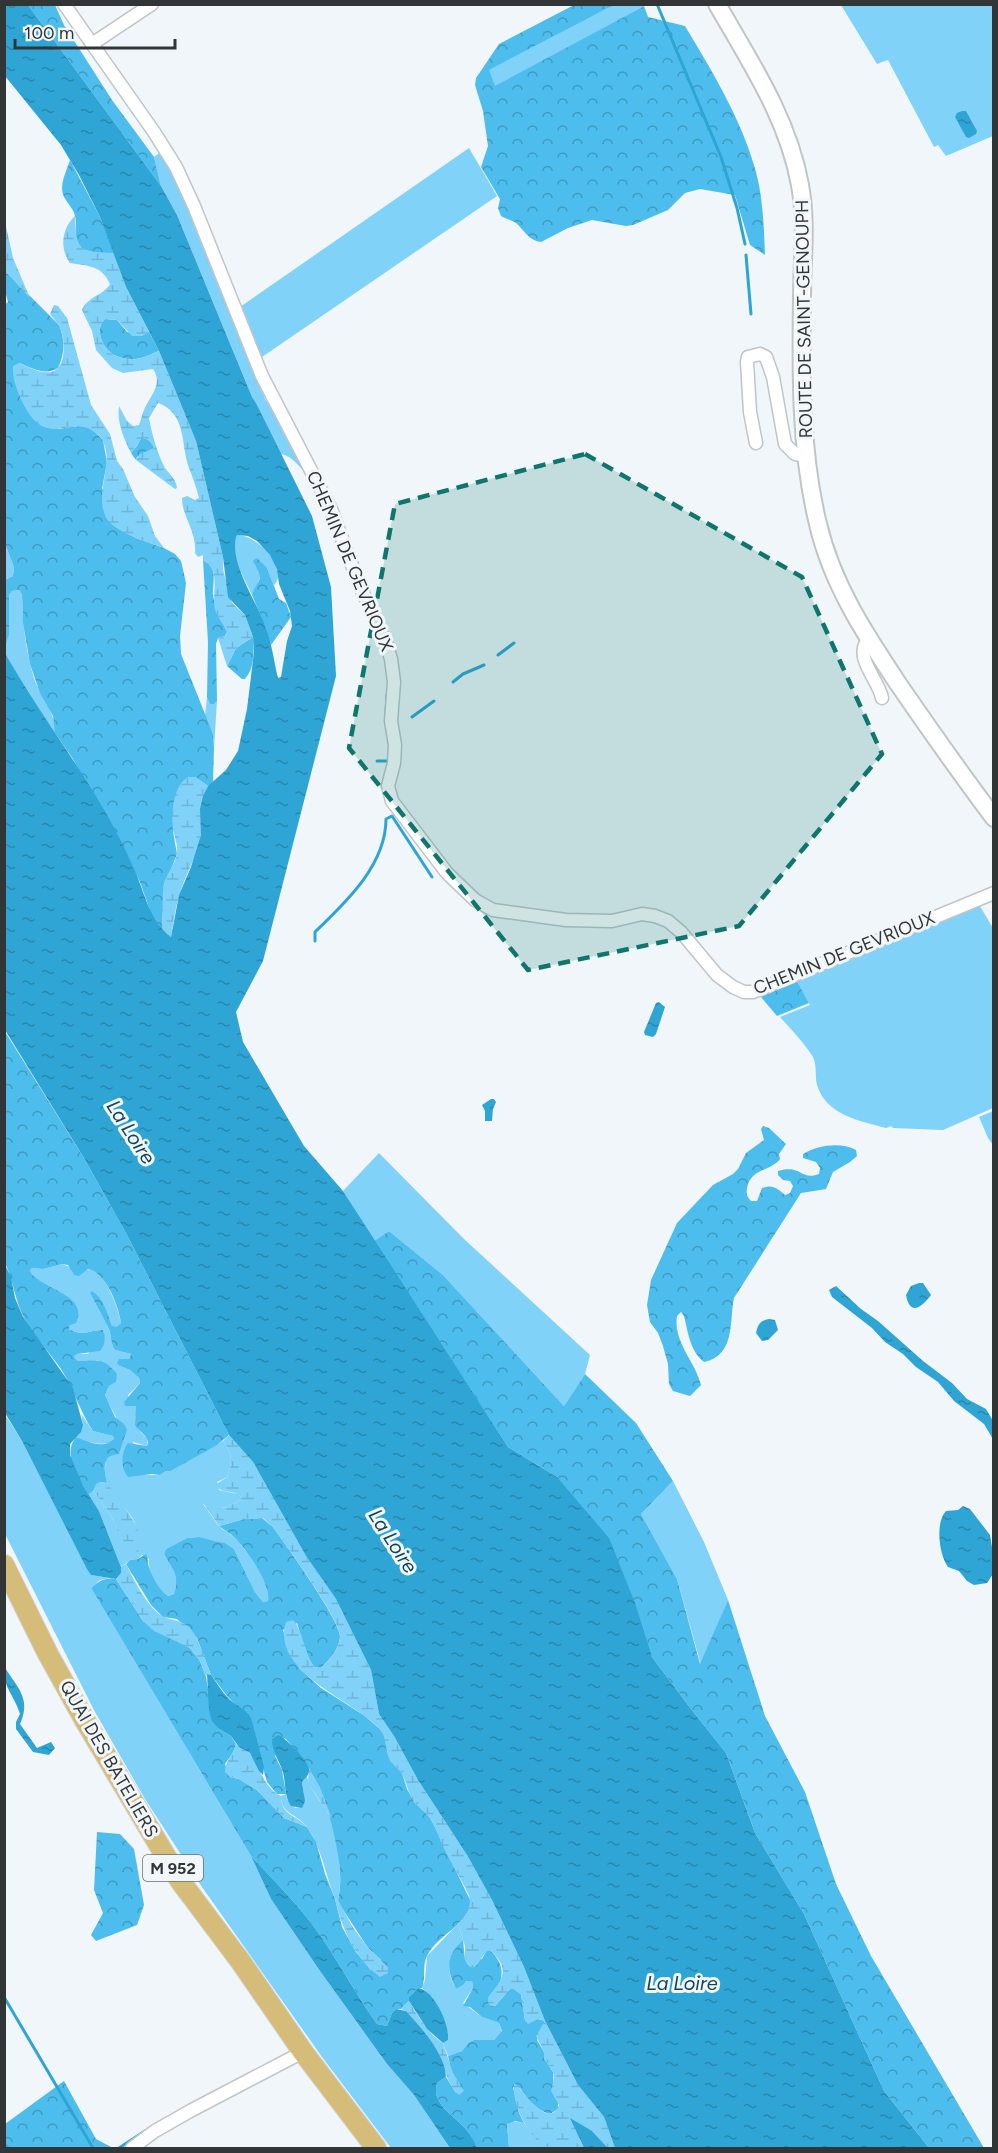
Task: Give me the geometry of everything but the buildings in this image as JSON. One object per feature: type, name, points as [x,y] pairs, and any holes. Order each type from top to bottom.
[{"type":"main road","name":"QUAI DES BATELIERS","points":[[4,1564],[84,1719],[181,1882],[241,1962],[303,2052],[376,2148]]},
{"type":"street","name":"CHEMIN DE GEVRIOUX","points":[[64,4],[154,132],[185,185],[262,376],[332,508],[359,584],[386,643],[393,672],[391,721],[395,745],[389,794],[447,873],[476,900],[493,910],[566,920],[612,921],[642,914],[668,921],[681,932],[717,975],[744,992],[753,992],[993,893]]},
{"type":"street","points":[[92,44],[152,4]]},
{"type":"street","name":"ROUTE DE SAINT-GENOUPH","points":[[717,4],[772,100],[792,150],[800,186],[805,225],[802,328],[807,456],[818,524],[825,549],[845,597],[868,639],[948,758],[993,818]]},
{"type":"street","points":[[756,442],[750,412],[747,362],[748,357],[760,354],[766,357],[770,366],[785,444],[795,453],[807,456]]},
{"type":"street","points":[[868,639],[863,646],[864,657],[879,686],[882,698]]},
{"type":"street","points":[[132,2148],[192,2110],[303,2052]]},
{"type":"highlighted area","points":[[585,454],[802,577],[882,754],[739,926],[528,970],[349,748],[395,504]]},
{"type":"green space","points":[[28,5],[55,5],[64,25],[112,100],[154,157],[161,186]]},
{"type":"green space","points":[[574,5],[614,5],[489,70],[495,86],[644,6],[648,17],[685,26],[725,96],[750,153],[760,192],[765,255],[750,245],[735,195],[700,189],[685,193],[668,210],[633,225],[626,226],[592,220],[568,228],[541,242],[530,237],[514,222],[501,216],[498,208],[500,199],[481,167],[488,146],[483,111],[475,85],[476,78],[499,44]]},
{"type":"green space","points":[[614,5],[644,6],[495,87],[488,70]]},
{"type":"green space","points":[[841,5],[993,5],[993,136],[946,156],[938,145],[934,147],[888,60],[877,64]]},
{"type":"green space","points":[[469,148],[497,196],[262,357],[240,307]]},
{"type":"green space","points":[[163,150],[175,172],[266,401],[321,494],[349,569],[336,548],[331,525],[314,487],[298,464],[280,454],[252,397],[177,215],[161,186],[154,157]]},
{"type":"green space","points":[[70,160],[100,217],[114,253],[87,251],[79,245],[76,237],[76,219],[62,191]]},
{"type":"green space","points":[[75,216],[76,236],[82,247],[94,252],[114,253],[126,287],[149,332],[141,336],[132,336],[117,320],[105,319],[100,327],[100,336],[104,345],[114,355],[127,359],[139,358],[159,351],[196,441],[232,603],[245,615],[253,637],[236,648],[227,666],[218,638],[225,636],[227,632],[215,610],[214,576],[209,564],[203,560],[203,555],[198,557],[195,553],[194,538],[184,512],[182,498],[187,496],[195,500],[199,498],[188,465],[181,429],[174,414],[158,403],[149,418],[157,450],[165,468],[175,482],[177,488],[175,489],[136,460],[140,454],[154,448],[151,442],[141,438],[131,453],[123,436],[119,406],[127,421],[133,426],[139,425],[156,385],[156,375],[153,369],[123,373],[112,368],[96,350],[92,331],[82,310],[110,284],[103,273],[98,270],[70,263],[64,251],[63,238],[67,226]]},
{"type":"green space","points":[[5,222],[13,258],[30,298],[5,271]]},
{"type":"green space","points":[[5,271],[59,325],[63,346],[58,368],[43,371],[19,363],[58,429],[84,425],[103,440],[107,463],[102,488],[116,527],[136,538],[164,548],[175,554],[181,561],[186,583],[180,636],[181,654],[213,734],[213,783],[208,786],[195,777],[173,832],[177,854],[164,887],[162,930],[151,913],[140,882],[73,759],[55,733],[53,716],[40,693],[30,664],[23,623],[22,594],[19,590],[12,591],[9,595],[9,635],[5,646],[5,578],[13,576],[14,567],[4,541],[4,344],[6,331],[4,305],[8,302],[5,291]]},
{"type":"green space","points":[[54,305],[58,306],[67,318],[91,405],[110,434],[117,461],[135,497],[148,516],[155,536],[164,548],[117,529],[107,519],[102,498],[106,454],[104,444],[98,435],[89,428],[50,429],[40,425],[30,415],[20,397],[13,366],[19,363],[39,371],[51,372],[60,365],[63,359],[64,344],[61,330],[50,314]]},
{"type":"green space","points":[[105,319],[117,320],[127,332],[141,336],[149,332],[159,351],[135,359],[114,355],[104,345],[100,336],[100,327]]},
{"type":"green space","points":[[141,438],[149,441],[154,448],[137,457],[136,460],[131,453]]},
{"type":"green space","points":[[237,535],[251,539],[271,556],[278,570],[278,578],[274,586],[267,568],[255,565],[260,576],[252,595],[236,558]]},
{"type":"green space","points":[[4,541],[14,567],[13,576],[7,579],[5,578]]},
{"type":"green space","points":[[257,558],[267,568],[279,599],[286,603],[291,617],[271,645],[252,595],[260,579],[253,561]]},
{"type":"green space","points":[[203,560],[212,568],[214,600],[227,632],[225,636],[218,638],[216,644],[217,701],[214,704],[210,704],[207,697],[208,642]]},
{"type":"green space","points":[[19,590],[22,593],[29,660],[35,681],[51,713],[55,733],[22,684],[5,653],[4,646],[9,635],[9,595],[12,591]]},
{"type":"green space","points":[[253,637],[252,664],[245,679],[242,679],[227,666],[236,648]]},
{"type":"green space","points":[[207,697],[210,704],[217,701],[214,748],[213,734],[205,716]]},
{"type":"green space","points":[[188,777],[195,777],[208,786],[202,806],[199,843],[179,896],[171,937],[162,930],[163,887],[177,852],[172,823],[174,800],[179,787]]},
{"type":"green space","points":[[978,903],[993,928],[993,1108],[943,1130],[893,1128],[891,1126],[886,1128],[855,1119],[836,1110],[821,1095],[817,1085],[813,1057],[780,1017],[810,1005],[797,981]]},
{"type":"green space","points":[[797,981],[809,1003],[777,1016],[761,997]]},
{"type":"green space","points":[[4,1030],[84,1158],[127,1235],[229,1435],[217,1445],[171,1471],[160,1475],[128,1477],[123,1465],[123,1455],[128,1443],[147,1446],[148,1443],[146,1437],[135,1425],[136,1406],[125,1406],[124,1402],[140,1383],[139,1378],[117,1363],[119,1359],[129,1359],[131,1354],[115,1350],[109,1329],[90,1293],[92,1291],[99,1298],[112,1326],[116,1327],[121,1323],[118,1308],[106,1283],[95,1272],[88,1269],[79,1276],[74,1275],[68,1265],[62,1264],[43,1269],[32,1268],[30,1271],[35,1277],[62,1293],[76,1305],[78,1313],[76,1323],[70,1325],[69,1329],[82,1333],[103,1330],[104,1341],[100,1351],[77,1354],[74,1357],[78,1361],[95,1360],[104,1363],[117,1374],[116,1382],[109,1386],[105,1395],[115,1417],[124,1424],[127,1430],[119,1454],[109,1457],[105,1464],[107,1483],[100,1482],[88,1495],[73,1466],[72,1444],[76,1437],[95,1444],[105,1444],[114,1439],[113,1436],[93,1431],[88,1424],[70,1384],[36,1337],[20,1310],[5,1263]]},
{"type":"green space","points":[[993,1111],[993,1145],[979,1117]]},
{"type":"green space","points":[[763,1126],[769,1128],[786,1144],[776,1163],[752,1177],[747,1188],[751,1201],[757,1201],[762,1188],[769,1186],[775,1187],[785,1195],[790,1193],[793,1186],[790,1181],[783,1180],[778,1175],[778,1171],[792,1170],[808,1176],[819,1174],[820,1168],[816,1162],[803,1158],[803,1154],[809,1151],[823,1147],[843,1146],[856,1150],[857,1156],[833,1172],[826,1189],[801,1193],[734,1298],[729,1336],[721,1352],[704,1362],[699,1358],[688,1335],[684,1316],[681,1312],[677,1316],[681,1343],[701,1385],[690,1396],[673,1391],[669,1384],[668,1364],[663,1346],[650,1322],[647,1305],[651,1280],[677,1223],[713,1185],[733,1174],[746,1153],[764,1140],[761,1129]]},
{"type":"green space","points":[[379,1153],[464,1239],[590,1355],[585,1374],[564,1406],[443,1275],[389,1231],[374,1241],[343,1191]]},
{"type":"green space","points":[[389,1231],[443,1275],[564,1406],[585,1374],[636,1423],[673,1481],[641,1514],[677,1579],[700,1664],[728,1600],[765,1716],[805,1792],[836,1884],[871,1956],[984,2148],[929,2148],[884,2091],[804,1914],[755,1833],[726,1753],[652,1657],[557,1477],[508,1447],[374,1241]]},
{"type":"green space","points":[[62,1264],[70,1267],[74,1275],[87,1270],[97,1273],[107,1285],[115,1302],[121,1323],[112,1327],[110,1320],[90,1293],[109,1329],[115,1350],[131,1354],[129,1359],[120,1366],[130,1370],[139,1378],[140,1383],[128,1395],[130,1405],[138,1409],[135,1418],[136,1425],[147,1438],[147,1446],[133,1442],[144,1475],[160,1475],[171,1471],[223,1441],[231,1458],[227,1477],[217,1482],[219,1490],[238,1494],[241,1500],[225,1508],[203,1504],[217,1524],[236,1539],[252,1559],[266,1586],[268,1601],[263,1602],[255,1592],[234,1549],[225,1543],[217,1543],[200,1537],[187,1538],[166,1549],[164,1554],[176,1577],[174,1594],[168,1596],[161,1589],[151,1574],[149,1559],[142,1555],[121,1567],[99,1511],[88,1495],[93,1491],[108,1511],[124,1541],[138,1551],[139,1540],[135,1522],[112,1493],[106,1479],[106,1460],[113,1454],[119,1453],[125,1436],[105,1395],[109,1386],[116,1382],[98,1360],[78,1361],[74,1357],[77,1354],[88,1354],[104,1333],[103,1330],[82,1333],[69,1329],[70,1325],[30,1271],[32,1268],[43,1269]]},
{"type":"green space","points":[[4,1413],[22,1441],[91,1575],[110,1578],[100,1580],[91,1588],[251,1856],[271,1899],[320,1971],[387,2064],[414,2095],[450,2148],[391,2148],[322,2057],[202,1887],[145,1799],[95,1712],[5,1534]]},
{"type":"green space","points":[[81,1414],[93,1431],[113,1436],[113,1442],[89,1442],[76,1437],[82,1426]]},
{"type":"green space","points":[[229,1435],[253,1462],[306,1556],[336,1599],[371,1670],[379,1714],[418,1780],[467,1855],[492,1900],[524,1967],[545,2021],[538,2019],[528,2024],[525,2020],[521,1995],[514,1989],[510,1989],[495,2006],[488,2003],[488,1997],[501,1979],[503,1968],[490,1950],[476,1966],[473,1968],[468,1966],[458,1924],[468,1911],[469,1895],[432,1821],[414,1801],[401,1772],[389,1758],[382,1732],[367,1717],[317,1683],[290,1656],[284,1640],[286,1622],[293,1620],[296,1624],[314,1667],[321,1668],[324,1665],[334,1653],[340,1640],[338,1627],[311,1582],[273,1527],[263,1518],[244,1519],[219,1526],[203,1503],[225,1508],[241,1500],[241,1497],[235,1493],[220,1490],[215,1485],[227,1477],[229,1471],[230,1454],[223,1441]]},
{"type":"green space","points":[[673,1481],[704,1542],[728,1600],[701,1665],[677,1579],[641,1514]]},
{"type":"green space","points":[[107,1483],[131,1516],[140,1535],[141,1544],[138,1552],[132,1550],[124,1541],[108,1511],[93,1491],[96,1484]]},
{"type":"green space","points":[[262,1518],[273,1527],[311,1582],[332,1615],[340,1637],[336,1650],[321,1668],[314,1667],[307,1656],[297,1623],[283,1630],[289,1650],[300,1669],[321,1688],[365,1716],[380,1729],[386,1738],[390,1760],[402,1773],[415,1803],[425,1810],[433,1823],[471,1902],[464,1918],[438,1942],[427,1956],[422,1988],[418,1988],[409,1997],[409,2001],[401,2009],[396,2009],[392,2013],[387,2026],[377,2024],[306,1916],[251,1856],[91,1588],[102,1580],[116,1579],[143,1621],[190,1648],[200,1661],[206,1677],[209,1711],[219,1729],[231,1736],[236,1744],[225,1764],[230,1777],[239,1779],[257,1790],[284,1818],[307,1827],[316,1842],[342,1927],[356,1952],[371,1970],[381,1960],[368,1948],[338,1900],[340,1874],[337,1849],[330,1817],[314,1777],[285,1738],[275,1756],[282,1770],[286,1794],[277,1794],[267,1782],[257,1746],[238,1707],[211,1675],[197,1638],[177,1619],[163,1617],[151,1605],[126,1564],[146,1554],[154,1579],[168,1596],[174,1594],[176,1577],[164,1554],[166,1549],[187,1538],[200,1537],[225,1543],[234,1549],[255,1592],[263,1602],[268,1601],[266,1586],[252,1559],[235,1538],[219,1526],[244,1519]]},
{"type":"green space","points":[[126,1564],[142,1594],[158,1614],[187,1625],[194,1633],[211,1675],[207,1674],[206,1677],[200,1661],[190,1648],[154,1631],[143,1621],[116,1579],[121,1573],[121,1567]]},
{"type":"green space","points":[[236,1744],[252,1756],[267,1784],[281,1796],[286,1811],[307,1827],[284,1818],[257,1790],[239,1779],[230,1777],[225,1772]]},
{"type":"green space","points":[[309,1768],[320,1787],[332,1819],[308,1783]]},
{"type":"green space","points":[[307,1776],[311,1788],[329,1815],[334,1829],[340,1871],[338,1900],[335,1899],[312,1835],[303,1822],[287,1810],[282,1802],[281,1796],[286,1794],[287,1799],[295,1808],[302,1807],[304,1794],[302,1782]]},
{"type":"green space","points":[[97,1832],[120,1834],[134,1849],[144,1905],[137,1925],[96,1941],[91,1935],[103,1913],[94,1890]]},
{"type":"green space","points":[[335,1899],[338,1900],[352,1926],[368,1948],[388,1967],[388,1973],[380,1977],[363,1961],[345,1932]]},
{"type":"green space","points":[[458,1924],[463,1940],[451,1957],[450,1976],[456,1989],[466,1981],[472,1981],[473,1988],[463,2003],[482,2017],[499,2023],[502,2032],[494,2040],[469,2042],[462,2051],[448,2056],[443,2043],[448,2040],[444,2019],[422,1988],[427,1956]]},
{"type":"green space","points":[[463,1940],[465,1960],[482,1959],[486,1951],[490,1950],[500,1964],[501,1977],[491,2006],[495,2006],[510,1989],[514,1989],[521,1994],[525,2020],[528,2023],[538,2019],[545,2021],[537,2040],[553,2072],[554,2096],[558,2101],[558,2109],[550,2114],[545,2112],[533,2104],[520,2088],[513,2087],[519,2113],[524,2123],[515,2121],[507,2124],[509,2148],[477,2148],[466,2130],[444,2108],[437,2096],[437,2083],[446,2077],[456,2093],[448,2056],[462,2051],[469,2042],[474,2040],[494,2040],[502,2031],[499,2023],[482,2017],[470,2007],[463,2006],[473,1988],[472,1981],[466,1981],[456,1989],[450,1975],[449,1963],[453,1951]]},
{"type":"green space","points":[[409,2001],[428,2030],[443,2043],[453,2073],[464,2091],[459,2095],[451,2085],[433,2044],[406,2011],[401,2009]]},
{"type":"green space","points":[[545,2021],[578,2085],[604,2117],[615,2148],[608,2148],[592,2131],[579,2138],[584,2148],[544,2148],[522,2119],[518,2111],[514,2084],[543,2112],[549,2114],[555,2112],[559,2105],[551,2091],[553,2072],[544,2058],[544,2052],[536,2036]]},
{"type":"green space","points":[[64,2081],[96,2139],[113,2148],[5,2148],[5,2124]]},
{"type":"green space","points":[[510,2121],[524,2123],[544,2148],[509,2148],[507,2124]]},
{"type":"water","name":"La Loire","points":[[5,5],[28,5],[161,186],[177,215],[252,397],[312,516],[331,587],[336,676],[263,961],[236,1012],[243,1042],[304,1146],[343,1191],[508,1447],[557,1477],[609,1538],[635,1603],[652,1657],[726,1753],[755,1833],[804,1914],[884,2091],[929,2148],[615,2148],[604,2117],[578,2085],[545,2021],[524,1967],[492,1900],[467,1855],[418,1780],[379,1714],[371,1670],[336,1599],[306,1556],[253,1462],[229,1435],[127,1235],[84,1158],[5,1030],[5,653],[106,813],[121,840],[148,906],[157,923],[171,937],[179,895],[201,835],[200,809],[203,796],[208,786],[226,770],[238,751],[247,709],[254,652],[253,637],[245,615],[228,597],[223,557],[196,441],[159,351],[126,287],[100,217],[79,175],[61,145],[5,76]],"holes":[[[237,535],[248,536],[257,541],[270,555],[277,569],[279,584],[290,611],[292,626],[281,677],[278,678],[266,628],[236,557]]]},
{"type":"water","points":[[962,111],[966,111],[977,131],[969,138],[966,137],[955,117]]},
{"type":"water","points":[[659,1002],[665,1007],[656,1034],[653,1037],[645,1035],[644,1032],[656,1003]]},
{"type":"water","points":[[491,1099],[496,1102],[492,1121],[485,1121],[485,1111],[482,1105]]},
{"type":"water","points":[[4,1263],[11,1277],[15,1298],[23,1317],[73,1388],[83,1425],[81,1432],[70,1444],[70,1455],[83,1486],[99,1511],[121,1567],[121,1573],[116,1579],[91,1575],[22,1441],[5,1413]]},
{"type":"water","points":[[923,1283],[931,1295],[920,1306],[913,1308],[906,1295],[911,1286]]},
{"type":"water","points":[[836,1286],[952,1383],[967,1399],[986,1409],[993,1421],[993,1439],[984,1424],[954,1401],[938,1382],[916,1367],[832,1297],[829,1290]]},
{"type":"water","points":[[769,1319],[775,1320],[778,1330],[768,1340],[762,1341],[756,1333],[761,1322]]},
{"type":"water","points":[[963,1506],[970,1509],[990,1535],[993,1574],[987,1583],[974,1585],[967,1581],[959,1571],[948,1567],[942,1555],[939,1530],[943,1516],[946,1511],[958,1510]]},
{"type":"water","points":[[5,1668],[24,1701],[20,1724],[37,1748],[51,1742],[55,1748],[49,1755],[33,1752],[16,1729],[16,1722],[20,1714],[5,1681]]},
{"type":"water","points":[[207,1674],[211,1675],[229,1699],[251,1718],[264,1767],[263,1775],[250,1753],[239,1747],[231,1736],[219,1729],[212,1721],[209,1711]]},
{"type":"water","points":[[278,1735],[296,1750],[309,1769],[308,1775],[302,1782],[305,1801],[302,1808],[291,1806],[287,1798],[283,1772],[272,1744],[272,1739]]},
{"type":"water","points":[[251,1856],[306,1916],[377,2024],[387,2026],[396,2009],[406,2011],[425,2033],[437,2050],[445,2068],[446,2077],[437,2083],[437,2096],[444,2108],[468,2132],[477,2148],[450,2148],[414,2095],[387,2064],[320,1971],[271,1899]]},
{"type":"water","points":[[418,1988],[430,1995],[444,2017],[448,2040],[443,2043],[427,2029],[409,2001],[409,1997]]},
{"type":"water","points":[[570,2118],[592,2131],[608,2148],[584,2148]]},
{"type":"waterway","points":[[657,4],[721,157],[737,208],[745,244]]},
{"type":"waterway","points":[[746,255],[751,314]]},
{"type":"waterway","points":[[498,655],[514,643]]},
{"type":"waterway","points":[[453,682],[463,674],[484,665]]},
{"type":"waterway","points":[[386,715],[387,695]]},
{"type":"waterway","points":[[412,717],[434,701]]},
{"type":"waterway","points":[[377,761],[389,761]]},
{"type":"waterway","points":[[315,941],[315,932],[351,895],[372,867],[384,836],[386,819],[392,816],[432,877]]},
{"type":"waterway","points":[[4,1997],[93,2148]]},
{"type":"waterway","points":[[119,2148],[145,2131]]},
{"type":"waterway","points":[[4,2144],[8,2148]]}]
